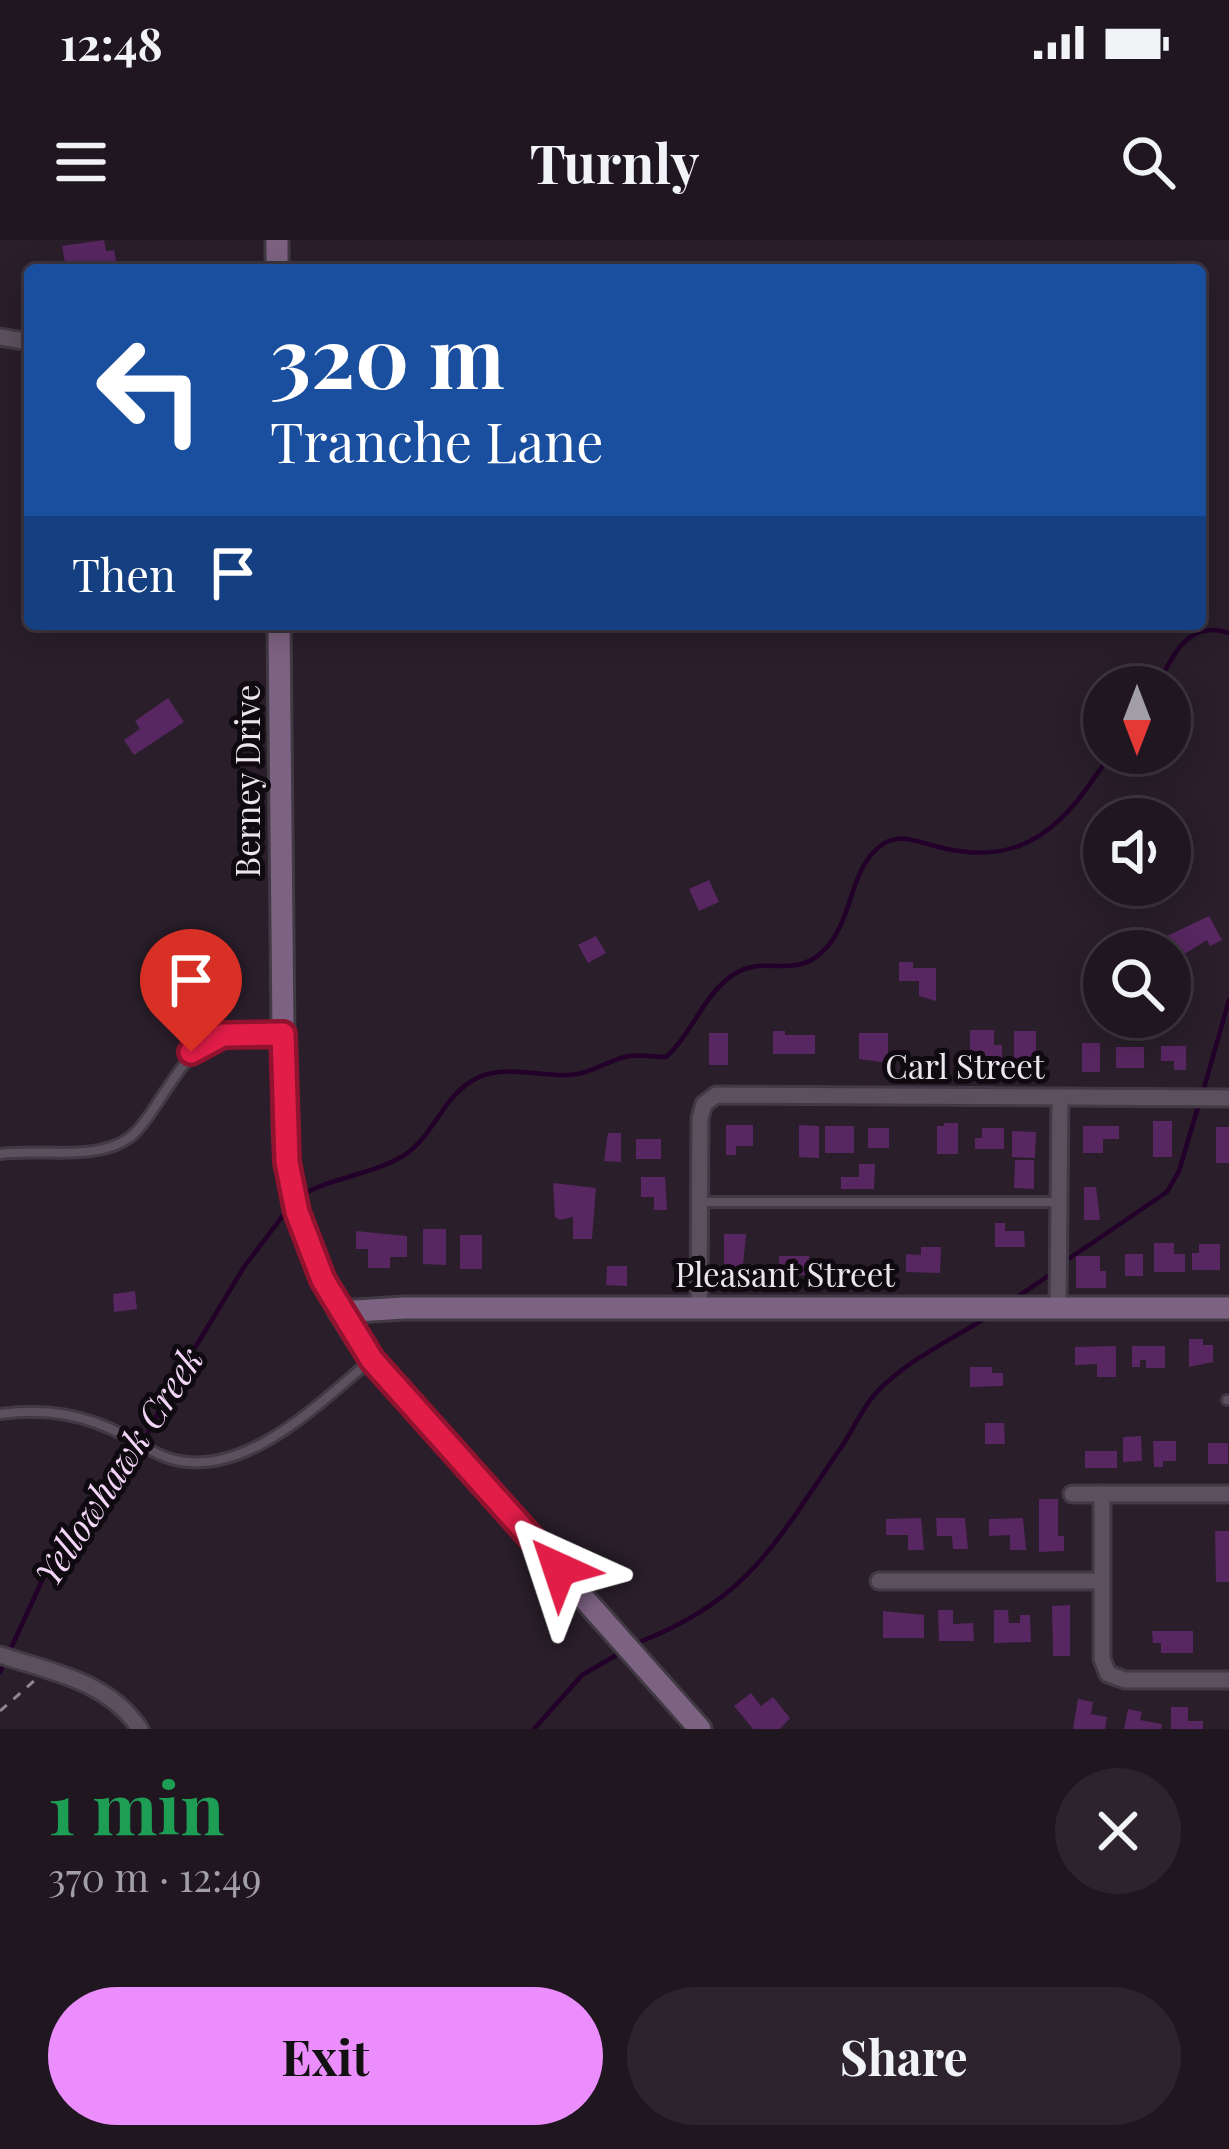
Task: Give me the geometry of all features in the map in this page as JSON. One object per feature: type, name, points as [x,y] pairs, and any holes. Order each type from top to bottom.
[{"type":"street","name":"Berney Drive","points":[[280,630],[284,1133],[294,1198],[315,1262],[372,1360],[700,1729]]},
{"type":"street","name":"Carl Street","points":[[699,1202],[700,1118],[704,1104],[716,1095],[1229,1098]]},
{"type":"street","points":[[1058,1308],[1060,1098]]},
{"type":"street","points":[[699,1202],[699,1308]]},
{"type":"street","name":"Pleasant Street","points":[[340,1312],[404,1308],[1229,1308]]},
{"type":"street","points":[[1072,1494],[1229,1494]]},
{"type":"street","points":[[1102,1494],[1102,1659],[1108,1673],[1125,1680],[1229,1680]]},
{"type":"street","points":[[878,1581],[1102,1581]]},
{"type":"street","points":[[0,1655],[109,1695],[140,1729]]},
{"type":"lane","points":[[0,1154],[89,1151],[128,1139],[152,1112],[191,1052],[223,1035],[283,1034]]},
{"type":"lane","points":[[699,1202],[1059,1202]]},
{"type":"lane","points":[[0,1414],[35,1409],[65,1412],[158,1452],[201,1462],[276,1438],[372,1360]]},
{"type":"path","points":[[0,1711],[34,1682],[35,1666]]},
{"type":"building","points":[[104,240],[106,251],[114,250],[117,264],[65,263],[62,246]]},
{"type":"building","points":[[168,698],[184,722],[134,755],[124,740],[140,729],[135,721]]},
{"type":"building","points":[[709,880],[719,902],[699,911],[689,889]]},
{"type":"building","points":[[1209,916],[1222,940],[1210,946],[1207,940],[1191,950],[1191,930],[1180,930]]},
{"type":"building","points":[[596,936],[606,953],[588,963],[578,945]]},
{"type":"building","points":[[899,962],[913,962],[913,968],[936,968],[936,1001],[919,996],[919,981],[899,981]]},
{"type":"building","points":[[970,1030],[994,1030],[994,1045],[1002,1045],[1002,1058],[970,1065]]},
{"type":"building","points":[[773,1031],[815,1035],[815,1054],[773,1054]]},
{"type":"building","points":[[1014,1031],[1036,1031],[1036,1058],[1014,1058]]},
{"type":"building","points":[[709,1033],[728,1033],[728,1065],[709,1065]]},
{"type":"building","points":[[859,1033],[888,1033],[888,1063],[859,1059]]},
{"type":"building","points":[[1082,1043],[1100,1043],[1100,1072],[1082,1072]]},
{"type":"building","points":[[1161,1046],[1186,1046],[1186,1070],[1174,1070],[1174,1061],[1161,1061]]},
{"type":"building","points":[[1116,1047],[1144,1047],[1144,1068],[1116,1068]]},
{"type":"building","points":[[1153,1121],[1172,1121],[1172,1157],[1153,1157]]},
{"type":"building","points":[[958,1123],[958,1154],[937,1154],[937,1126]]},
{"type":"building","points":[[726,1125],[753,1125],[753,1146],[736,1146],[736,1155],[726,1155]]},
{"type":"building","points":[[799,1125],[819,1126],[819,1158],[799,1157]]},
{"type":"building","points":[[825,1126],[854,1126],[854,1153],[825,1153]]},
{"type":"building","points":[[1083,1126],[1119,1126],[1119,1139],[1103,1139],[1103,1153],[1083,1153]]},
{"type":"building","points":[[1216,1127],[1229,1127],[1229,1163],[1216,1163]]},
{"type":"building","points":[[868,1128],[889,1128],[889,1148],[868,1148]]},
{"type":"building","points":[[982,1128],[1004,1128],[1004,1149],[975,1149]]},
{"type":"building","points":[[1012,1131],[1036,1132],[1035,1158],[1012,1157]]},
{"type":"building","points":[[608,1133],[621,1133],[621,1162],[604,1161]]},
{"type":"building","points":[[636,1139],[661,1139],[661,1159],[636,1159]]},
{"type":"building","points":[[1015,1160],[1034,1160],[1034,1189],[1014,1188]]},
{"type":"building","points":[[859,1164],[875,1164],[874,1189],[841,1189],[841,1177],[859,1177]]},
{"type":"building","points":[[641,1177],[665,1177],[667,1210],[654,1210],[654,1197],[641,1197]]},
{"type":"building","points":[[553,1183],[596,1188],[592,1239],[573,1239],[573,1217],[555,1217]]},
{"type":"building","points":[[1084,1187],[1096,1187],[1100,1220],[1084,1220]]},
{"type":"building","points":[[995,1223],[1005,1223],[1005,1231],[1024,1231],[1025,1247],[995,1247]]},
{"type":"building","points":[[423,1229],[446,1229],[446,1265],[423,1264]]},
{"type":"building","points":[[356,1231],[407,1236],[407,1257],[390,1257],[390,1268],[368,1268],[368,1249],[356,1249]]},
{"type":"building","points":[[724,1234],[746,1234],[742,1275],[724,1275]]},
{"type":"building","points":[[460,1235],[482,1235],[482,1269],[460,1269]]},
{"type":"building","points":[[1154,1243],[1174,1243],[1174,1254],[1185,1254],[1185,1272],[1154,1272]]},
{"type":"building","points":[[1199,1244],[1220,1244],[1220,1270],[1192,1270],[1192,1253],[1199,1253]]},
{"type":"building","points":[[921,1247],[941,1247],[940,1273],[906,1272],[906,1254],[921,1255]]},
{"type":"building","points":[[1125,1254],[1143,1254],[1143,1276],[1125,1276]]},
{"type":"building","points":[[779,1256],[809,1256],[809,1275],[779,1275]]},
{"type":"building","points":[[1076,1256],[1100,1256],[1106,1288],[1076,1288]]},
{"type":"building","points":[[607,1266],[627,1266],[627,1286],[606,1285]]},
{"type":"building","points":[[135,1291],[137,1309],[114,1312],[113,1294]]},
{"type":"building","points":[[1189,1339],[1213,1345],[1213,1362],[1189,1367]]},
{"type":"building","points":[[1116,1346],[1116,1377],[1097,1377],[1097,1364],[1075,1365],[1075,1347]]},
{"type":"building","points":[[1132,1346],[1165,1346],[1165,1368],[1146,1368],[1146,1360],[1132,1367]]},
{"type":"building","points":[[970,1367],[992,1367],[992,1373],[1003,1373],[1003,1386],[970,1387]]},
{"type":"building","points":[[985,1423],[1004,1423],[1005,1444],[985,1444]]},
{"type":"building","points":[[1141,1436],[1142,1461],[1123,1462],[1123,1437]]},
{"type":"building","points":[[1153,1441],[1176,1441],[1176,1461],[1154,1467]]},
{"type":"building","points":[[1208,1443],[1228,1443],[1228,1464],[1208,1464]]},
{"type":"building","points":[[1085,1451],[1117,1451],[1117,1468],[1085,1468]]},
{"type":"building","points":[[1039,1499],[1058,1499],[1058,1536],[1064,1536],[1064,1551],[1039,1552]]},
{"type":"building","points":[[921,1518],[924,1550],[908,1550],[908,1535],[886,1535],[886,1519]]},
{"type":"building","points":[[936,1518],[965,1518],[968,1549],[953,1549],[952,1536],[937,1536]]},
{"type":"building","points":[[1023,1518],[1026,1550],[1010,1550],[1010,1535],[989,1536],[989,1519]]},
{"type":"building","points":[[1215,1531],[1229,1531],[1229,1582],[1216,1582]]},
{"type":"building","points":[[1070,1605],[1070,1656],[1053,1656],[1052,1606]]},
{"type":"building","points":[[938,1610],[953,1610],[953,1624],[973,1623],[974,1641],[939,1641]]},
{"type":"building","points":[[994,1610],[1008,1610],[1009,1623],[1020,1623],[1020,1615],[1030,1615],[1031,1642],[994,1643]]},
{"type":"building","points":[[883,1611],[924,1615],[924,1638],[883,1638]]},
{"type":"building","points":[[1152,1631],[1193,1631],[1193,1653],[1161,1653],[1161,1643],[1153,1643]]},
{"type":"building","points":[[751,1693],[761,1706],[773,1697],[790,1718],[780,1729],[753,1729],[734,1706]]},
{"type":"building","points":[[1078,1699],[1093,1702],[1091,1714],[1107,1717],[1105,1729],[1073,1729]]},
{"type":"building","points":[[1171,1707],[1188,1707],[1188,1721],[1203,1721],[1203,1729],[1171,1729]]},
{"type":"building","points":[[1128,1709],[1142,1712],[1140,1720],[1162,1724],[1161,1729],[1124,1729]]},
{"type":"waterway","name":"Yellowhawk Creek","points":[[1169,666],[1192,636],[1215,630],[1229,633]]},
{"type":"waterway","name":"Yellowhawk Creek","points":[[300,1196],[403,1156],[422,1140],[451,1099],[482,1076],[506,1072],[569,1075],[630,1056],[666,1057],[715,991],[736,973],[757,966],[800,964],[821,953],[840,927],[863,867],[883,844],[909,839],[967,852],[1019,846],[1060,820],[1096,774]]},
{"type":"waterway","name":"Yellowhawk Creek","points":[[1204,1088],[1229,1000]]},
{"type":"waterway","name":"Yellowhawk Creek","points":[[1070,1258],[1167,1192],[1179,1171],[1198,1107]]},
{"type":"waterway","name":"Yellowhawk Creek","points":[[0,1672],[52,1559],[138,1453],[170,1389],[244,1267],[288,1209]]},
{"type":"waterway","name":"Yellowhawk Creek","points":[[1016,1298],[1048,1276]]},
{"type":"waterway","name":"Yellowhawk Creek","points":[[637,1643],[707,1608],[733,1588],[777,1540],[875,1394],[914,1361],[989,1316]]},
{"type":"waterway","name":"Yellowhawk Creek","points":[[534,1729],[582,1675],[620,1653]]},
{"type":"route","points":[[191,1052],[223,1035],[283,1034],[287,1162],[297,1212],[323,1280],[372,1360],[559,1569]]}]
